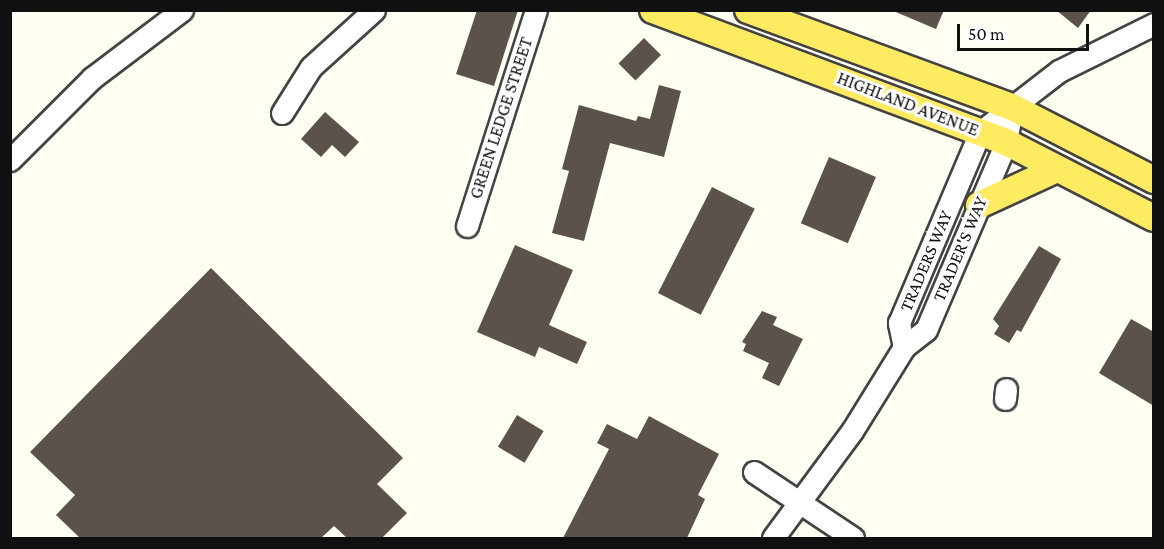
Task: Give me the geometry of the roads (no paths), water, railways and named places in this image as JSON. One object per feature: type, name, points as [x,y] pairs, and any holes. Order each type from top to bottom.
[{"type":"main road","name":"HIGHLAND AVENUE","points":[[653,10],[1006,142],[1154,218]]},
{"type":"main road","name":"HIGHLAND AVENUE","points":[[748,10],[1012,107],[1154,180]]},
{"type":"main road","points":[[979,205],[1057,169]]},
{"type":"street","points":[[10,160],[92,78],[182,10]]},
{"type":"street","points":[[282,112],[310,67],[374,10]]},
{"type":"street","name":"GREEN LEDGE STREET","points":[[467,226],[536,10]]},
{"type":"street","name":"TRADERS WAY","points":[[904,347],[899,323],[980,132],[1059,71],[1154,24]]},
{"type":"street","name":"TRADER'S WAY","points":[[904,347],[926,330],[1006,142],[1012,107]]},
{"type":"street","points":[[773,538],[852,431],[904,347]]},
{"type":"street","points":[[754,472],[800,500],[853,538]]}]
